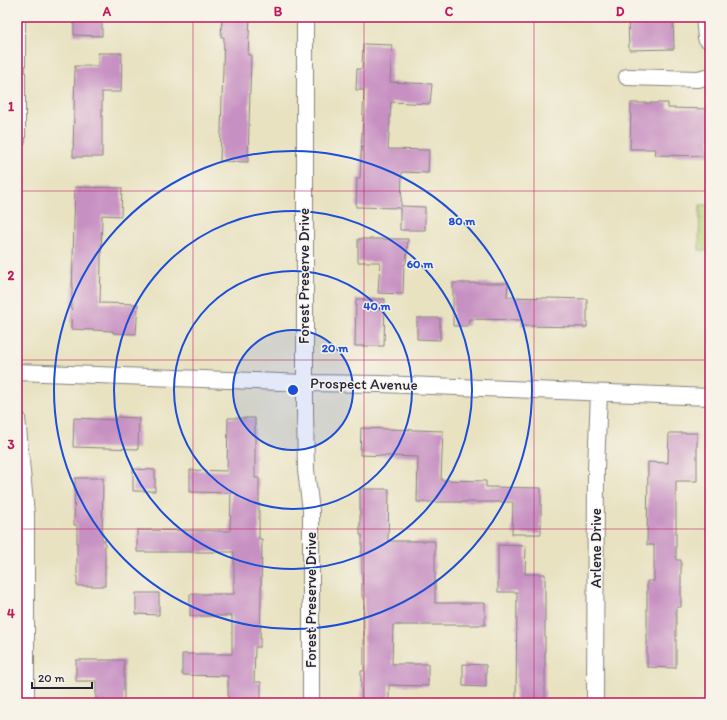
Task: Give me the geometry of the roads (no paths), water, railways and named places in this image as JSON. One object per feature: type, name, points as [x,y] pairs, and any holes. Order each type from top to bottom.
[{"type":"street","points":[[17,17],[17,141]]},
{"type":"street","name":"Forest Preserve Drive","points":[[305,17],[305,383],[306,470],[311,511],[311,703]]},
{"type":"street","points":[[704,17],[706,38],[710,41]]},
{"type":"street","points":[[627,77],[698,79],[710,76]]},
{"type":"street","name":"Prospect Avenue","points":[[17,372],[710,397]]},
{"type":"street","name":"Arlene Drive","points":[[595,703],[596,468],[599,393]]},
{"type":"street","points":[[17,418],[26,515],[26,703]]}]
